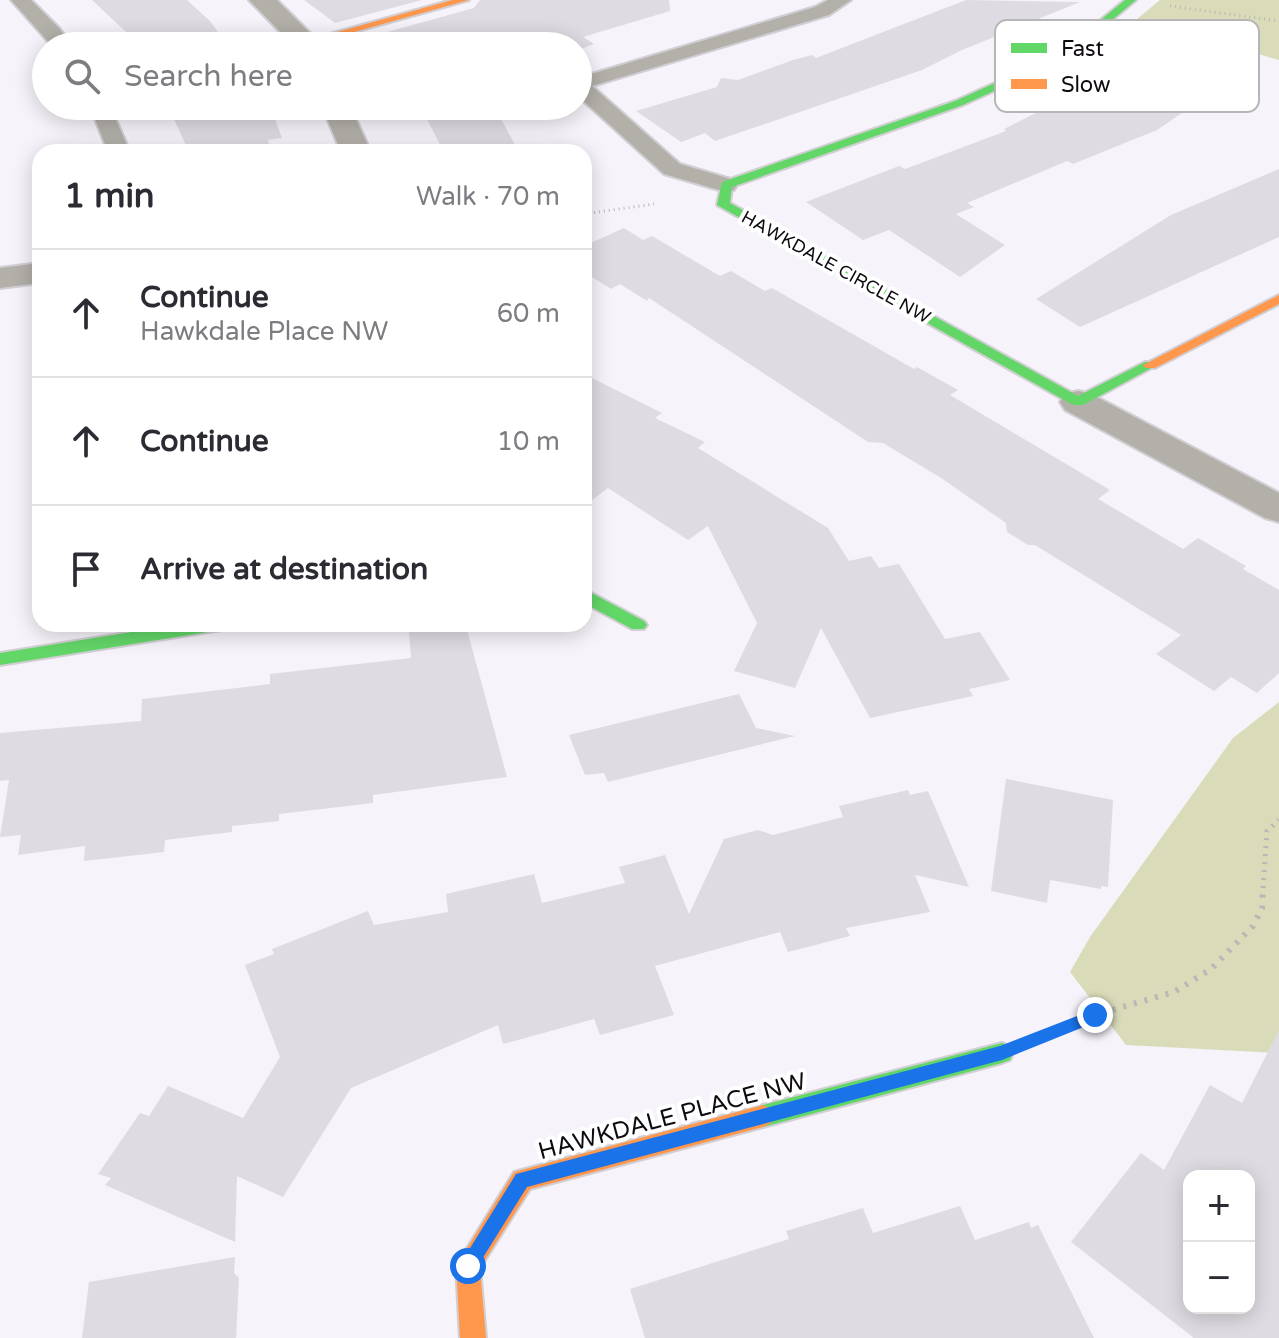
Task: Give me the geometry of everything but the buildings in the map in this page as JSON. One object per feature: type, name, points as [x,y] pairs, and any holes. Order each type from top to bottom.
[{"type":"street","points":[[262,0],[295,32]]},
{"type":"street","points":[[351,32],[464,0]]},
{"type":"street","name":"HAWKDALE CIRCLE NW","points":[[1107,20],[1131,0]]},
{"type":"street","name":"HAWKDALE CIRCLE NW","points":[[995,87],[959,103],[726,185],[723,205],[1078,402]]},
{"type":"street","points":[[342,120],[353,144]]},
{"type":"street","points":[[0,278],[32,274]]},
{"type":"street","points":[[1078,402],[1279,299]]},
{"type":"street","points":[[1078,402],[1279,509]]},
{"type":"street","points":[[592,599],[638,625]]},
{"type":"street","points":[[0,659],[170,632]]},
{"type":"street","name":"HAWKDALE PLACE NW","points":[[473,1338],[468,1266],[522,1180],[1002,1053]]},
{"type":"lane","points":[[20,0],[52,32]]},
{"type":"lane","points":[[592,81],[822,11],[842,0]]},
{"type":"lane","points":[[592,98],[672,169],[726,185]]},
{"type":"lane","points":[[106,120],[116,144]]},
{"type":"path","points":[[1165,5],[1279,21]]},
{"type":"path","points":[[592,213],[654,204]]},
{"type":"path","points":[[1002,1053],[1095,1015],[1174,992],[1211,969],[1253,926],[1262,908],[1267,831],[1279,820]]},
{"type":"green space","points":[[1160,0],[1279,0],[1279,60],[1259,54],[1259,20],[1137,19]]},
{"type":"green space","points":[[1279,702],[1279,1053],[1126,1045],[1070,972],[1090,937],[1233,738]]},
{"type":"traffic: fast","points":[[1107,20],[1131,0]]},
{"type":"traffic: fast","points":[[995,87],[959,103],[726,185],[723,205],[1078,402],[1150,365]]},
{"type":"traffic: fast","points":[[592,599],[638,625]]},
{"type":"traffic: fast","points":[[0,659],[170,632]]},
{"type":"traffic: fast","points":[[763,1116],[1002,1053]]},
{"type":"traffic: slow","points":[[344,32],[464,0]]},
{"type":"traffic: slow","points":[[1150,365],[1279,299]]},
{"type":"traffic: slow","points":[[473,1338],[468,1266],[522,1180],[763,1116]]},
{"type":"route","points":[[468,1266],[522,1180],[1002,1053],[1095,1015]]}]
